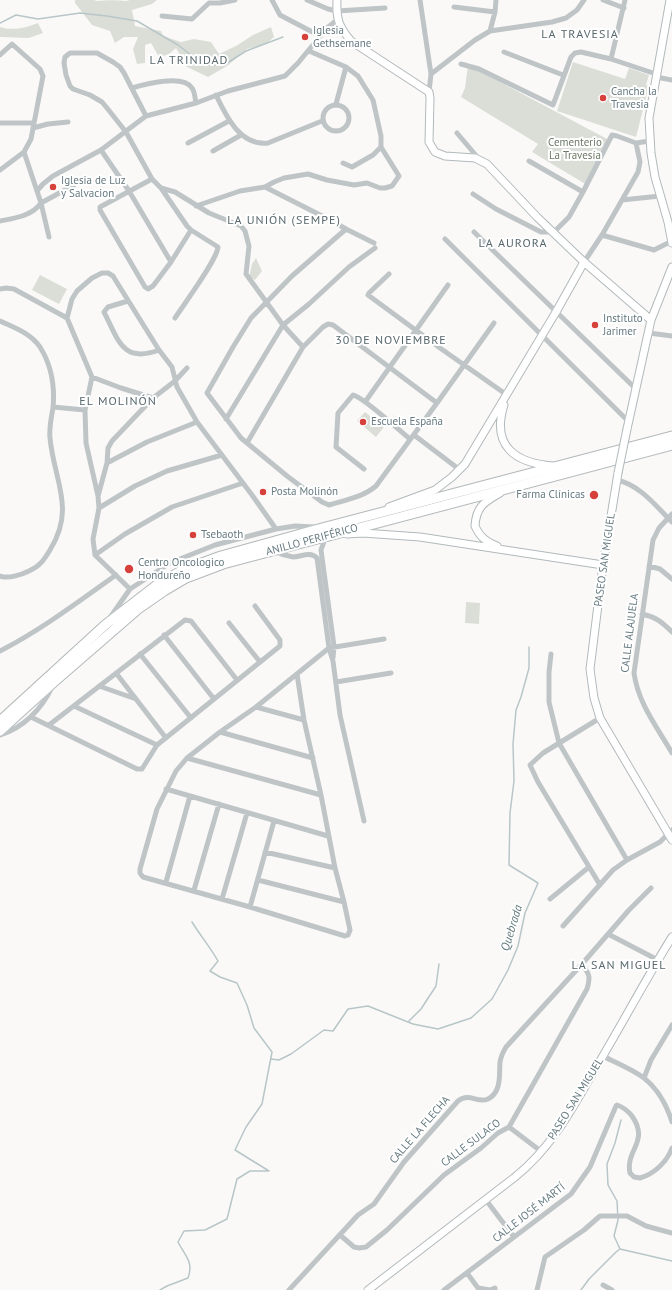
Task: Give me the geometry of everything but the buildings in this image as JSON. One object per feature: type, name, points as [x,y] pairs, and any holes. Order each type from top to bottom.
[{"type":"highway","name":"ANILLO PERIFÉRICO","points":[[0,731],[138,609],[164,590],[186,578],[223,564],[273,551],[327,533],[352,520],[672,436]]},
{"type":"highway","name":"ANILLO PERIFÉRICO","points":[[0,721],[105,625],[158,584],[183,570],[221,556],[327,533],[504,490],[672,445]]},
{"type":"street","points":[[162,16],[188,19],[192,18],[209,3],[225,3],[235,0]]},
{"type":"street","points":[[272,0],[280,15],[320,36]]},
{"type":"street","points":[[307,0],[328,9],[337,15],[386,8]]},
{"type":"street","points":[[337,0],[337,15],[343,32],[351,41],[429,92]]},
{"type":"street","points":[[420,0],[431,74],[429,92],[429,142],[435,152],[445,156],[479,159]]},
{"type":"street","points":[[490,32],[495,12],[496,0]]},
{"type":"street","points":[[431,74],[474,40],[490,32],[552,22],[566,18],[577,10],[584,0]]},
{"type":"street","points":[[603,0],[624,8]]},
{"type":"street","points":[[611,58],[626,0]]},
{"type":"street","points":[[602,236],[654,250],[672,242],[655,177],[650,141],[649,118],[656,76],[670,11],[670,0]]},
{"type":"street","points":[[454,7],[495,12]]},
{"type":"street","points":[[37,191],[53,176],[101,150],[146,116],[196,103],[216,95],[285,76],[309,51],[337,15]]},
{"type":"street","points":[[0,56],[12,44],[42,72],[42,80],[31,139],[24,152],[0,170]]},
{"type":"street","points":[[196,206],[240,191],[265,187],[284,178],[308,174],[327,180],[354,185],[367,183],[380,188],[389,188],[395,183],[399,176],[381,147],[381,136],[373,100],[358,76],[346,67],[309,51]]},
{"type":"street","points":[[504,52],[563,75]]},
{"type":"street","points":[[461,64],[479,69],[553,105],[563,75],[575,53],[581,52],[611,58],[656,76],[672,80]]},
{"type":"street","points":[[146,116],[120,67],[97,53],[70,54],[64,57],[66,75],[70,86],[73,89],[102,102],[126,132],[152,180],[161,188],[192,230],[216,246],[218,249],[176,318]]},
{"type":"street","points":[[336,104],[346,67]]},
{"type":"street","points":[[132,88],[164,80],[181,82],[192,88],[196,103]]},
{"type":"street","points":[[216,95],[229,121],[241,135],[259,144],[268,143],[322,121]]},
{"type":"street","points":[[336,104],[347,110],[349,117],[348,123],[344,128],[338,131],[325,127],[322,121],[323,112],[328,106],[336,104]]},
{"type":"street","points":[[188,144],[229,121]]},
{"type":"street","points":[[0,123],[33,126],[68,122]]},
{"type":"street","points":[[457,133],[479,159],[487,164],[584,262],[651,320]]},
{"type":"street","points":[[213,150],[241,135]]},
{"type":"street","points":[[473,194],[496,209],[541,232],[554,232],[569,217],[612,135],[636,143],[650,141]]},
{"type":"street","points":[[352,520],[435,490],[452,477],[465,464],[542,336],[584,262],[602,236],[622,200],[639,167],[640,162],[636,143]]},
{"type":"street","points":[[342,163],[352,167],[373,155],[381,147]]},
{"type":"street","points":[[101,150],[129,191],[171,262]]},
{"type":"street","points":[[24,152],[41,203],[49,238]]},
{"type":"street","points":[[529,161],[583,192]]},
{"type":"street","points":[[152,180],[100,207],[100,210],[145,287],[148,289],[153,286],[192,230]]},
{"type":"street","points":[[0,221],[21,217],[35,210],[41,203],[74,185]]},
{"type":"street","points":[[226,418],[283,325],[309,304],[375,245],[265,187]]},
{"type":"street","points":[[161,188],[175,192],[209,213],[241,226],[245,231],[249,246],[246,274],[283,325],[303,347]]},
{"type":"street","points":[[622,200],[660,196]]},
{"type":"street","points":[[346,230],[292,276],[251,318],[207,393],[236,433],[287,476],[329,505],[368,492],[376,486],[465,366],[494,323]]},
{"type":"street","points":[[474,232],[636,389]]},
{"type":"street","points":[[446,239],[628,426]]},
{"type":"street","name":"PASEO SAN MIGUEL","points":[[672,267],[651,320],[628,426],[618,476],[604,565],[590,669],[594,698],[600,718],[670,831],[672,840]]},
{"type":"street","points":[[130,589],[95,555],[93,539],[99,508],[93,470],[86,443],[85,410],[92,377],[67,318],[72,299],[77,291],[92,278],[102,273],[108,273],[113,276],[159,350],[172,367],[177,388],[197,422],[276,529]]},
{"type":"street","points":[[389,274],[368,295],[507,395]]},
{"type":"street","points":[[364,402],[448,285]]},
{"type":"street","points":[[0,289],[14,289],[67,318]]},
{"type":"street","points":[[128,301],[108,307],[104,312],[120,345],[126,350],[142,354],[149,354],[159,350]]},
{"type":"street","points":[[0,321],[30,335],[40,347],[52,370],[53,407],[50,422],[50,437],[64,510],[56,542],[38,567],[25,574],[12,577],[0,576]]},
{"type":"street","points":[[247,443],[303,347],[328,324],[333,325],[438,403]]},
{"type":"street","points":[[649,333],[672,336]]},
{"type":"street","points":[[98,496],[103,473],[107,463],[108,448],[112,441],[153,398],[175,381],[187,368]]},
{"type":"street","points":[[92,377],[153,398]]},
{"type":"street","points":[[364,469],[336,447],[338,413],[353,394],[460,470]]},
{"type":"street","points":[[507,395],[500,418],[500,432],[505,444],[516,456],[527,462],[538,465],[560,466]]},
{"type":"street","points":[[53,407],[85,410]]},
{"type":"street","points":[[107,463],[147,442],[197,422]]},
{"type":"street","points":[[99,508],[135,486],[167,471],[222,455]]},
{"type":"street","points":[[93,470],[103,473]]},
{"type":"street","points":[[618,476],[630,483],[671,518]]},
{"type":"street","points":[[95,555],[125,534],[172,507],[243,484]]},
{"type":"street","points":[[504,490],[482,505],[478,510],[475,526],[482,538],[490,544],[510,551]]},
{"type":"street","name":"CALLE ALAJUELA","points":[[671,518],[659,528],[653,540],[634,673],[640,698],[672,752]]},
{"type":"street","points":[[105,625],[130,589],[170,563],[215,545],[276,529],[295,526],[327,533],[363,533],[420,537],[604,565]]},
{"type":"street","points":[[327,533],[321,550],[333,661],[340,715],[364,820]]},
{"type":"street","points":[[273,551],[284,556],[294,557],[309,554],[315,555],[321,550]]},
{"type":"street","points":[[315,555],[317,558],[332,647]]},
{"type":"street","points":[[649,566],[660,569],[672,580]]},
{"type":"street","points":[[0,651],[46,624],[116,575]]},
{"type":"street","points":[[31,717],[139,770],[143,768],[157,745],[278,647],[280,642],[255,606]]},
{"type":"street","points":[[642,614],[653,616],[672,632]]},
{"type":"street","points":[[49,726],[183,621],[189,620],[237,680]]},
{"type":"street","points":[[229,623],[260,662]]},
{"type":"street","points":[[164,635],[214,699]]},
{"type":"street","points":[[297,674],[304,720],[328,836],[350,930],[348,935],[345,936],[194,890],[143,877],[140,871],[157,809],[176,771],[187,758],[220,732],[256,707],[297,674],[332,647],[384,639]]},
{"type":"street","points":[[140,654],[191,718]]},
{"type":"street","points":[[551,654],[548,689],[549,702],[559,743],[627,860]]},
{"type":"street","points":[[116,673],[166,738]]},
{"type":"street","points":[[336,682],[391,673]]},
{"type":"street","points":[[0,735],[9,732],[31,717],[48,695],[54,682]]},
{"type":"street","points":[[100,686],[136,700]]},
{"type":"street","points":[[74,706],[157,745]]},
{"type":"street","points":[[256,707],[304,720]]},
{"type":"street","points":[[600,718],[559,743],[530,765],[538,782],[600,885]]},
{"type":"street","points":[[220,732],[313,758]]},
{"type":"street","points":[[187,758],[320,795]]},
{"type":"street","points":[[166,789],[328,836]]},
{"type":"street","points":[[166,882],[190,796]]},
{"type":"street","points":[[194,890],[219,804]]},
{"type":"street","points":[[222,899],[247,813]]},
{"type":"street","points":[[250,907],[274,821]]},
{"type":"street","points":[[564,926],[613,870],[627,860],[660,842],[670,831]]},
{"type":"street","points":[[265,852],[335,868]]},
{"type":"street","points":[[550,899],[589,867]]},
{"type":"street","points":[[258,880],[344,902]]},
{"type":"street","name":"CALLE LA FLECHA","points":[[289,1290],[358,1215],[374,1204],[404,1162],[458,1101],[468,1097],[478,1100],[487,1099],[494,1095],[499,1080],[502,1053],[506,1047],[629,910],[651,888]]},
{"type":"street","points":[[608,934],[658,960]]},
{"type":"street","name":"PASEO SAN MIGUEL","points":[[368,1290],[529,1166],[542,1152],[564,1123],[672,937]]},
{"type":"street","name":"CALLE SULACO","points":[[340,1235],[354,1247],[366,1247],[387,1230],[444,1175],[481,1148],[498,1133],[509,1127],[587,989],[590,979],[582,964]]},
{"type":"street","points":[[644,1078],[651,1060],[672,1025]]},
{"type":"street","points":[[651,1060],[672,1031]]},
{"type":"street","points":[[603,1056],[644,1078],[654,1088],[664,1102],[672,1122]]},
{"type":"street","name":"CALLE JOSÉ MARTÍ","points":[[444,1290],[571,1194],[590,1167],[617,1105],[622,1106],[628,1112],[636,1123],[639,1132],[638,1141],[630,1161],[630,1173],[640,1178],[652,1173],[664,1161],[672,1148]]},
{"type":"street","points":[[509,1127],[542,1152]]},
{"type":"street","points":[[486,1200],[514,1237]]},
{"type":"street","points":[[537,1290],[545,1257],[584,1230],[600,1216],[627,1216],[646,1226],[672,1233]]},
{"type":"street","points":[[467,1273],[478,1288],[490,1290],[495,1288],[495,1290]]},
{"type":"street","points":[[603,1285],[612,1290]]},
{"type":"green space","points":[[75,0],[157,0],[152,4],[132,10],[135,26],[161,31],[163,36],[181,42],[194,39],[211,42],[219,54],[271,27],[274,37],[266,44],[247,49],[227,66],[208,77],[185,66],[184,54],[180,55],[176,48],[169,54],[159,57],[151,43],[145,45],[145,63],[137,64],[133,49],[138,37],[124,37],[115,43],[110,31],[92,25],[75,3]]},
{"type":"green space","points":[[38,23],[43,33],[29,38],[0,37],[0,27],[9,29],[19,28]]},
{"type":"green space","name":"Cancha la Travesia","points":[[573,62],[625,79],[629,68],[649,75],[646,85],[649,86],[636,137],[557,111]]},
{"type":"green space","name":"Cementerio La Travesía","points":[[468,65],[609,140],[587,185],[532,152],[538,144],[461,97],[465,88]]},
{"type":"green space","points":[[256,258],[262,271],[255,280],[249,277],[252,264]]},
{"type":"green space","points":[[40,275],[67,289],[59,304],[32,290]]},
{"type":"green space","points":[[365,412],[384,427],[376,437],[357,421]]},
{"type":"green space","points":[[466,602],[480,603],[479,624],[465,623]]},
{"type":"waterway","points":[[0,23],[16,15],[38,19],[80,13],[137,21],[178,45],[204,65],[224,65],[246,51],[283,37]]},
{"type":"waterway","name":"Quebrada","points":[[271,1059],[279,1060],[291,1054],[324,1030],[333,1031],[348,1009],[368,1006],[413,1024],[438,1029],[471,1018],[492,999],[508,970],[518,946],[525,913],[538,883],[509,865],[510,813],[514,781],[513,744],[516,710],[529,668],[529,647]]},
{"type":"waterway","name":"Quebrada","points":[[160,1290],[188,1278],[190,1272],[189,1263],[178,1242],[184,1231],[205,1230],[227,1219],[237,1179],[250,1171],[269,1171],[235,1150],[246,1127],[262,1104],[272,1052],[254,1028],[247,1005],[237,983],[220,977],[210,971],[218,961],[192,922]]},
{"type":"waterway","points":[[409,1021],[421,1009],[436,986],[439,964]]},
{"type":"waterway","points":[[620,1249],[614,1236],[618,1220],[617,1201],[608,1185],[607,1164],[615,1143],[621,1120]]},
{"type":"waterway","points":[[581,1290],[589,1279],[620,1249],[672,1261]]},
{"type":"place","name":"Iglesia Gethsemane","points":[[305,37]]},
{"type":"place","name":"Cancha la Travesia","points":[[603,98]]},
{"type":"place","name":"Iglesia de Luz y Salvacion","points":[[53,187]]},
{"type":"place","name":"Instituto Jarimer","points":[[595,325]]},
{"type":"place","name":"Escuela España","points":[[363,422]]},
{"type":"place","name":"Posta Molinón","points":[[263,492]]},
{"type":"place","name":"Farma Clínicas","points":[[594,495]]},
{"type":"place","name":"Tsebaoth","points":[[193,535]]},
{"type":"place","name":"Centro Oncologico Hondureño","points":[[129,569]]},
{"type":"district","name":"LA TRAVESIA","points":[[580,35]]},
{"type":"district","name":"LA TRINIDAD","points":[[189,61]]},
{"type":"district","name":"LA UNIÓN (SEMPE)","points":[[284,221]]},
{"type":"district","name":"LA AURORA","points":[[513,244]]},
{"type":"district","name":"30 DE NOVIEMBRE","points":[[391,341]]},
{"type":"district","name":"EL MOLINÓN","points":[[118,402]]},
{"type":"district","name":"LA SAN MIGUEL","points":[[619,966]]}]
